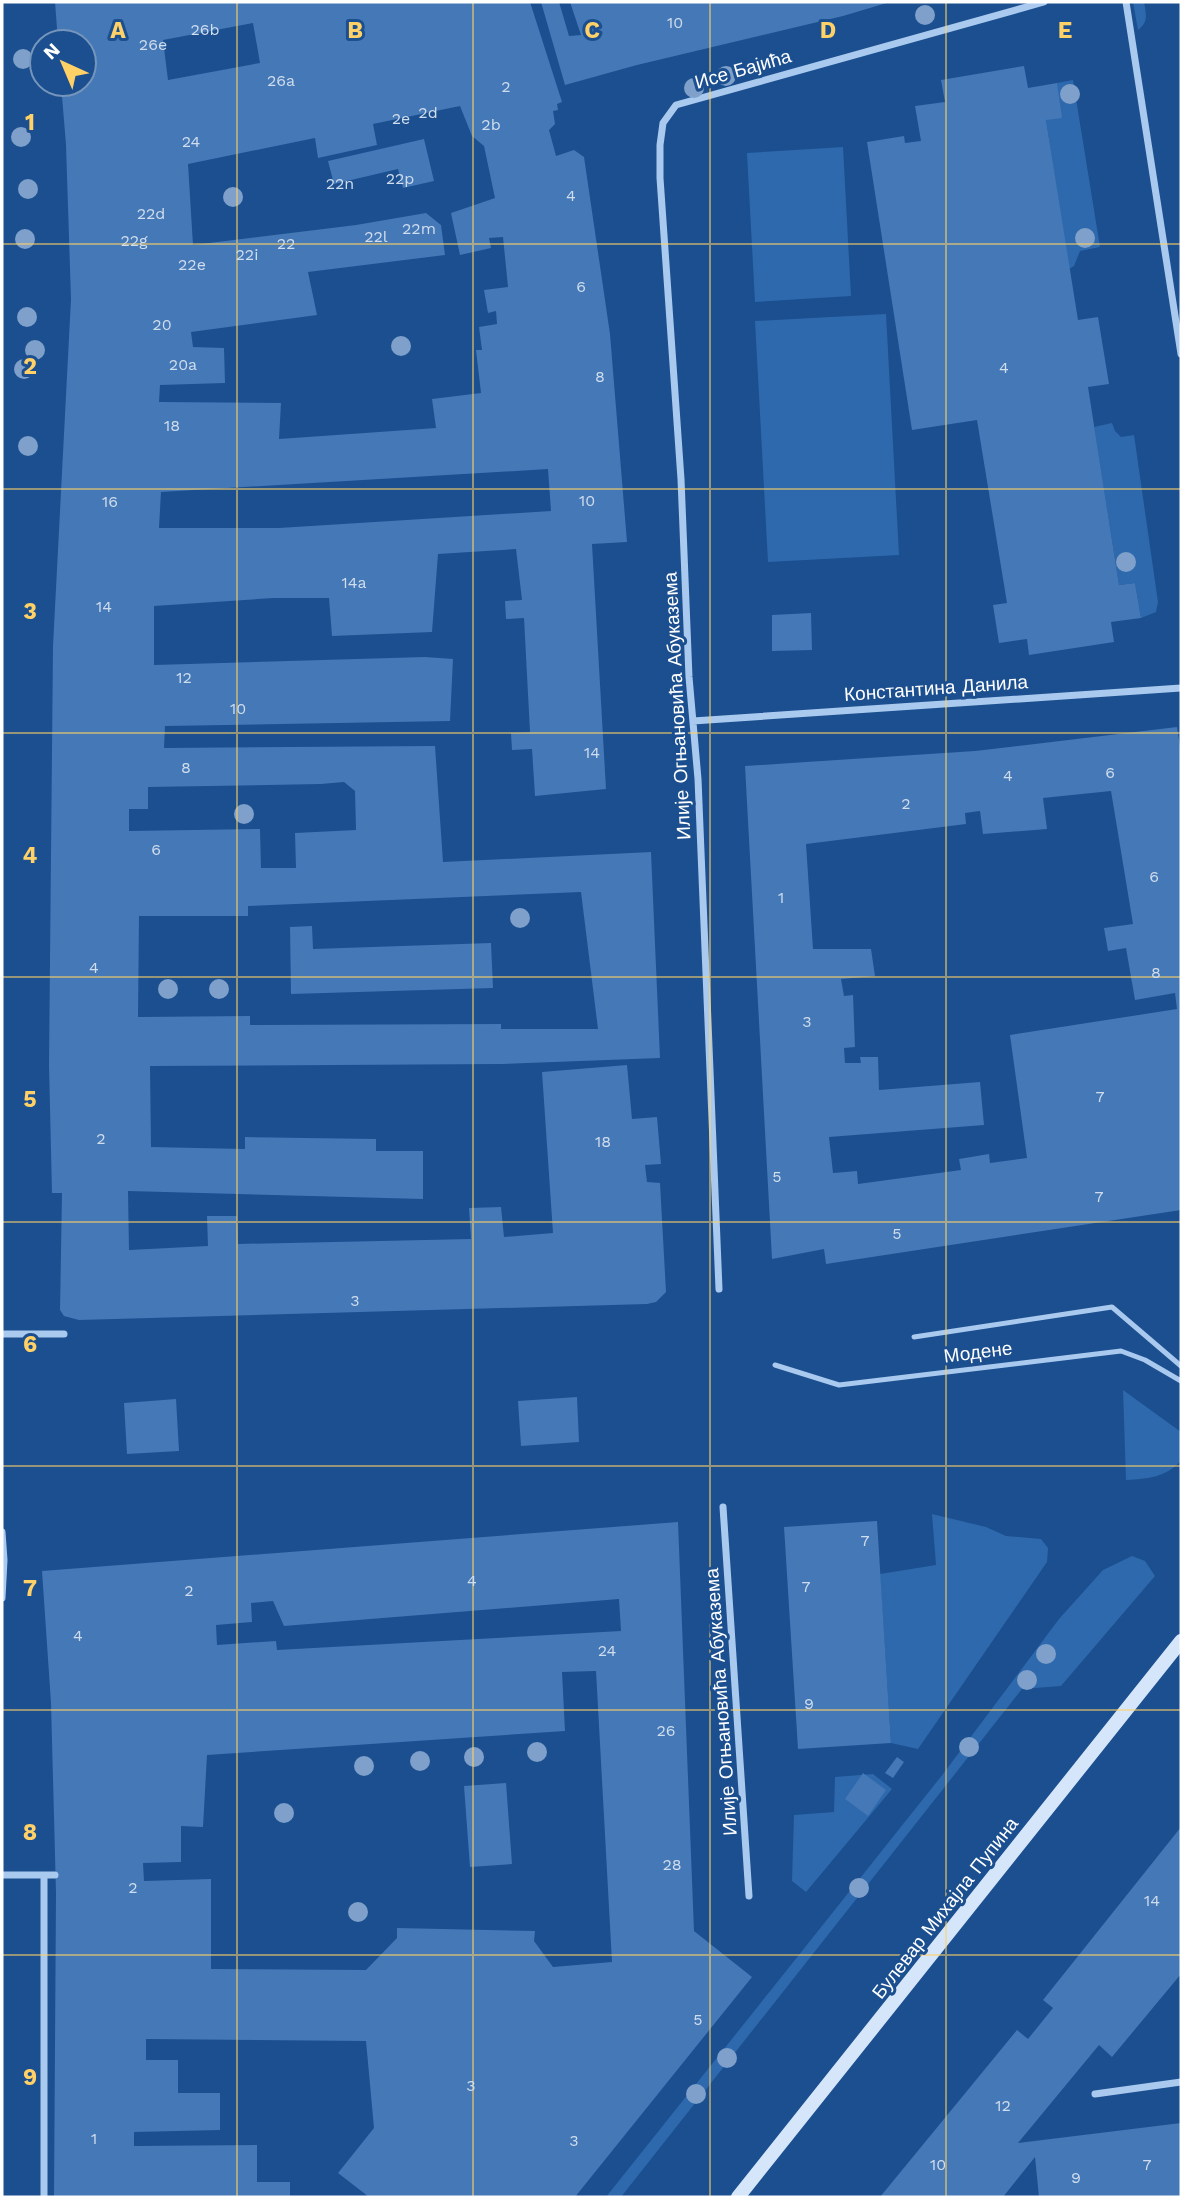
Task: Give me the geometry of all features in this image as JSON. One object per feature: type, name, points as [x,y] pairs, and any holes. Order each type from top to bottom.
[{"type":"main road","name":"Булевар Михајла Пупина","points":[[738,2197],[1181,1642]]},
{"type":"street","name":"Исе Бајића","points":[[663,123],[676,105],[1044,2]]},
{"type":"street","points":[[1126,2],[1181,354]]},
{"type":"street","name":"Илије Огњановића Абуказема","points":[[663,123],[660,178],[681,479],[688,677],[698,779],[719,1289]]},
{"type":"street","name":"Константина Данила","points":[[693,721],[1181,688]]},
{"type":"street","points":[[2,1334],[64,1334]]},
{"type":"street","name":"Илије Огњановића Абуказема","points":[[723,1507],[750,1896]]},
{"type":"street","points":[[2,1532],[2,1598]]},
{"type":"street","points":[[2,1875],[55,1875]]},
{"type":"street","points":[[44,1876],[44,2197]]},
{"type":"street","points":[[1096,2094],[1181,2082]]},
{"type":"lane","name":"Модене","points":[[914,1338],[1112,1307],[1181,1366]]},
{"type":"lane","name":"Модене","points":[[775,1365],[839,1385],[1121,1352],[1144,1360],[1181,1381]]},
{"type":"shaded area","points":[[1133,2],[1144,2],[1145,21],[1138,30]]},
{"type":"shaded area","points":[[1073,80],[1100,247],[1080,251],[1074,266],[1069,269],[1046,120],[1057,83]]},
{"type":"shaded area","points":[[843,147],[851,296],[755,302],[747,153]]},
{"type":"shaded area","points":[[886,314],[899,555],[768,562],[755,321]]},
{"type":"shaded area","points":[[1112,423],[1121,437],[1134,435],[1158,602],[1156,612],[1141,618],[1135,583],[1119,585],[1094,427]]},
{"type":"shaded area","points":[[1123,1390],[1181,1432],[1181,1461],[1169,1471],[1149,1478],[1126,1480]]},
{"type":"shaded area","points":[[932,1514],[986,1527],[1006,1536],[1041,1539],[1048,1548],[1047,1562],[918,1749],[891,1743],[880,1574],[936,1565]]},
{"type":"shaded area","points":[[1132,1556],[1145,1561],[1155,1576],[1061,1686],[1022,1689],[621,2197],[606,2197],[943,1774],[1059,1619],[1103,1570]]},
{"type":"shaded area","points":[[873,1774],[892,1789],[806,1892],[792,1881],[794,1815],[834,1812],[835,1777]]},
{"type":"building","points":[[55,2],[530,2],[562,102],[557,104],[558,110],[553,111],[555,124],[549,130],[556,156],[574,150],[584,157],[610,334],[627,542],[592,544],[606,789],[535,796],[532,749],[512,750],[511,733],[530,732],[524,618],[506,619],[505,601],[522,600],[516,549],[438,554],[432,632],[332,636],[329,598],[273,598],[154,606],[154,665],[425,657],[453,659],[450,721],[165,726],[164,748],[435,746],[443,862],[651,852],[660,1058],[501,1064],[150,1066],[151,1147],[245,1149],[245,1137],[376,1139],[376,1151],[423,1151],[423,1199],[128,1191],[129,1250],[208,1246],[207,1216],[237,1216],[238,1244],[471,1239],[469,1208],[501,1207],[504,1237],[553,1233],[542,1072],[627,1065],[632,1119],[657,1117],[661,1164],[645,1165],[647,1182],[660,1183],[666,1292],[656,1302],[79,1320],[64,1316],[60,1310],[62,1193],[52,1193],[49,1065],[53,646],[71,299],[62,98],[98,98],[98,28],[57,28]],"holes":[[[253,23],[260,63],[168,80],[163,40]],[[460,106],[472,136],[484,146],[495,198],[451,213],[460,255],[491,248],[489,238],[503,237],[508,287],[484,290],[488,313],[496,311],[497,324],[479,327],[482,350],[476,350],[481,393],[432,399],[436,428],[279,439],[281,403],[159,402],[160,385],[225,383],[224,348],[193,347],[191,332],[317,315],[308,272],[445,255],[441,225],[426,213],[356,225],[193,245],[188,164],[315,138],[318,158],[377,145],[373,124]],[[548,469],[551,511],[279,528],[159,528],[161,492]],[[344,782],[355,791],[356,830],[295,833],[296,868],[261,868],[260,829],[129,831],[129,809],[148,809],[148,787]],[[581,892],[598,1029],[501,1029],[501,1024],[250,1025],[250,1016],[138,1017],[139,916],[248,916],[248,906]]]},
{"type":"building","points":[[541,2],[559,2],[569,36],[581,35],[570,2],[890,2],[565,85]]},
{"type":"building","points":[[1024,66],[1028,88],[1057,83],[1062,118],[1046,120],[1078,320],[1098,317],[1109,384],[1088,387],[1119,585],[1135,583],[1141,618],[1111,622],[1114,642],[1029,655],[1027,639],[999,643],[993,605],[1007,603],[977,420],[912,430],[867,142],[904,136],[905,143],[921,141],[915,106],[945,102],[941,80]]},
{"type":"building","points":[[424,139],[434,181],[403,188],[398,169],[334,184],[328,161]]},
{"type":"building","points":[[811,613],[812,650],[772,651],[772,615]]},
{"type":"building","points":[[1177,727],[1181,753],[1181,1210],[826,1264],[824,1249],[772,1259],[745,766],[975,751]],"holes":[[[1111,791],[1133,924],[1104,928],[1108,951],[1126,948],[1135,1000],[1175,993],[1177,1009],[1010,1035],[1027,1158],[990,1163],[989,1154],[959,1159],[961,1170],[858,1184],[857,1171],[833,1173],[829,1137],[984,1125],[980,1082],[879,1090],[878,1057],[860,1057],[861,1063],[845,1063],[844,1048],[855,1047],[853,995],[844,996],[841,979],[875,976],[871,949],[813,949],[806,844],[966,824],[965,813],[980,811],[983,834],[1047,829],[1043,798]]]},
{"type":"building","points":[[312,926],[313,949],[491,943],[493,988],[291,994],[290,927]]},
{"type":"building","points":[[577,1397],[579,1442],[521,1446],[518,1401]]},
{"type":"building","points":[[176,1399],[179,1451],[127,1454],[124,1403]]},
{"type":"building","points":[[877,1521],[891,1743],[798,1749],[784,1527]]},
{"type":"building","points":[[678,1522],[694,1931],[752,1977],[575,2197],[369,2197],[338,2173],[374,2128],[366,2041],[146,2039],[146,2060],[178,2060],[178,2093],[220,2093],[220,2130],[134,2132],[134,2146],[257,2145],[257,2182],[290,2182],[290,2197],[54,2197],[56,1893],[51,1703],[42,1571]],"holes":[[[619,1599],[621,1631],[277,1650],[276,1641],[217,1645],[216,1625],[252,1622],[251,1603],[273,1601],[284,1626]],[[596,1671],[612,1962],[553,1967],[534,1941],[535,1931],[397,1928],[397,1938],[366,1970],[211,1969],[211,1879],[144,1881],[143,1863],[181,1862],[181,1826],[203,1827],[207,1755],[565,1731],[562,1672]]]},
{"type":"building","points":[[897,1757],[904,1762],[893,1778],[885,1773]]},
{"type":"building","points":[[863,1773],[886,1790],[868,1816],[845,1799]]},
{"type":"building","points":[[506,1783],[512,1864],[470,1867],[464,1786]]},
{"type":"building","points":[[1181,1827],[1181,1974],[1112,2057],[1099,2045],[1018,2143],[1181,2123],[1181,2197],[1039,2197],[1035,2157],[1003,2197],[880,2197],[1017,2030],[1028,2039],[1053,2008],[1043,2000]]}]
